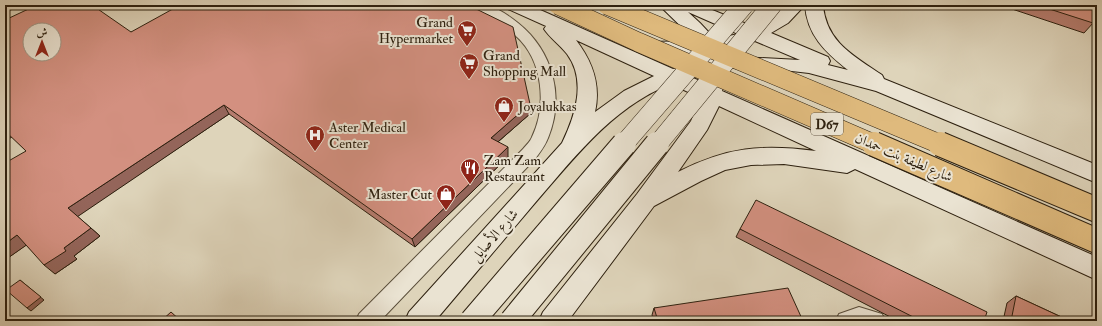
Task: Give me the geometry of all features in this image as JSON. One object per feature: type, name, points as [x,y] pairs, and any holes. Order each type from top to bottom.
[{"type":"main road","name":"شارع لطيفة بنت حمدان","points":[[558,5],[638,42],[1097,241]]},
{"type":"main road","name":"شارع لطيفة بنت حمدان","points":[[607,5],[1097,210]]},
{"type":"street","points":[[5,8],[10,5]]},
{"type":"street","points":[[366,321],[529,154],[541,138],[549,104],[549,88],[546,73],[540,59],[533,46],[511,24],[475,5]]},
{"type":"street","points":[[514,5],[712,96],[1097,269]]},
{"type":"street","points":[[668,5],[715,44]]},
{"type":"street","points":[[685,5],[714,11],[754,34],[1097,174]]},
{"type":"street","points":[[472,321],[744,5]]},
{"type":"street","points":[[512,321],[772,5]]},
{"type":"street","points":[[532,14],[550,16],[603,38],[637,47],[655,49],[688,49],[754,34],[774,23],[796,5]]},
{"type":"street","points":[[814,5],[817,24],[821,34],[834,48],[884,86]]},
{"type":"street","points":[[714,11],[715,44],[723,64],[863,163]]},
{"type":"street","points":[[532,14],[570,43],[578,54],[587,75],[588,90],[583,119],[570,149]]},
{"type":"street","points":[[570,149],[619,103],[646,86],[670,76],[723,64],[783,64],[810,67],[884,86]]},
{"type":"street","points":[[552,321],[645,201],[700,125],[712,96],[714,81],[723,64]]},
{"type":"street","name":"شارع الأصايل","points":[[418,321],[570,149]]},
{"type":"street","points":[[645,201],[705,169],[721,162],[746,156],[790,156],[848,164],[863,163]]},
{"type":"street","points":[[846,321],[859,318],[875,321]]},
{"type":"building","points":[[37,5],[92,5],[131,32],[180,5],[468,5],[513,27],[530,104],[491,138],[508,147],[412,239],[224,105],[68,208],[91,228],[64,248],[66,251],[44,265],[17,235],[5,244],[5,163],[26,151],[5,131],[5,20]]},
{"type":"building","points":[[1037,5],[1097,5],[1097,8],[1093,23]]},
{"type":"building","points":[[756,200],[987,312],[984,321],[921,321],[740,229]]},
{"type":"building","points":[[20,280],[41,297],[27,308],[6,290]]},
{"type":"building","points":[[788,288],[803,321],[658,321],[654,308]]},
{"type":"building","points":[[1016,296],[1070,321],[1011,321]]},
{"type":"building","points":[[171,312],[181,321],[161,321]]},
{"type":"place","name":"Grand Hypermarket","points":[[467,47]]},
{"type":"place","name":"Grand Shopping Mall","points":[[469,80]]},
{"type":"place","name":"Joyalukkas","points":[[504,123]]},
{"type":"place","name":"Aster Medical Center","points":[[315,152]]},
{"type":"place","name":"Zam Zam Restaurant","points":[[470,185]]},
{"type":"place","name":"Master Cut","points":[[446,211]]}]
